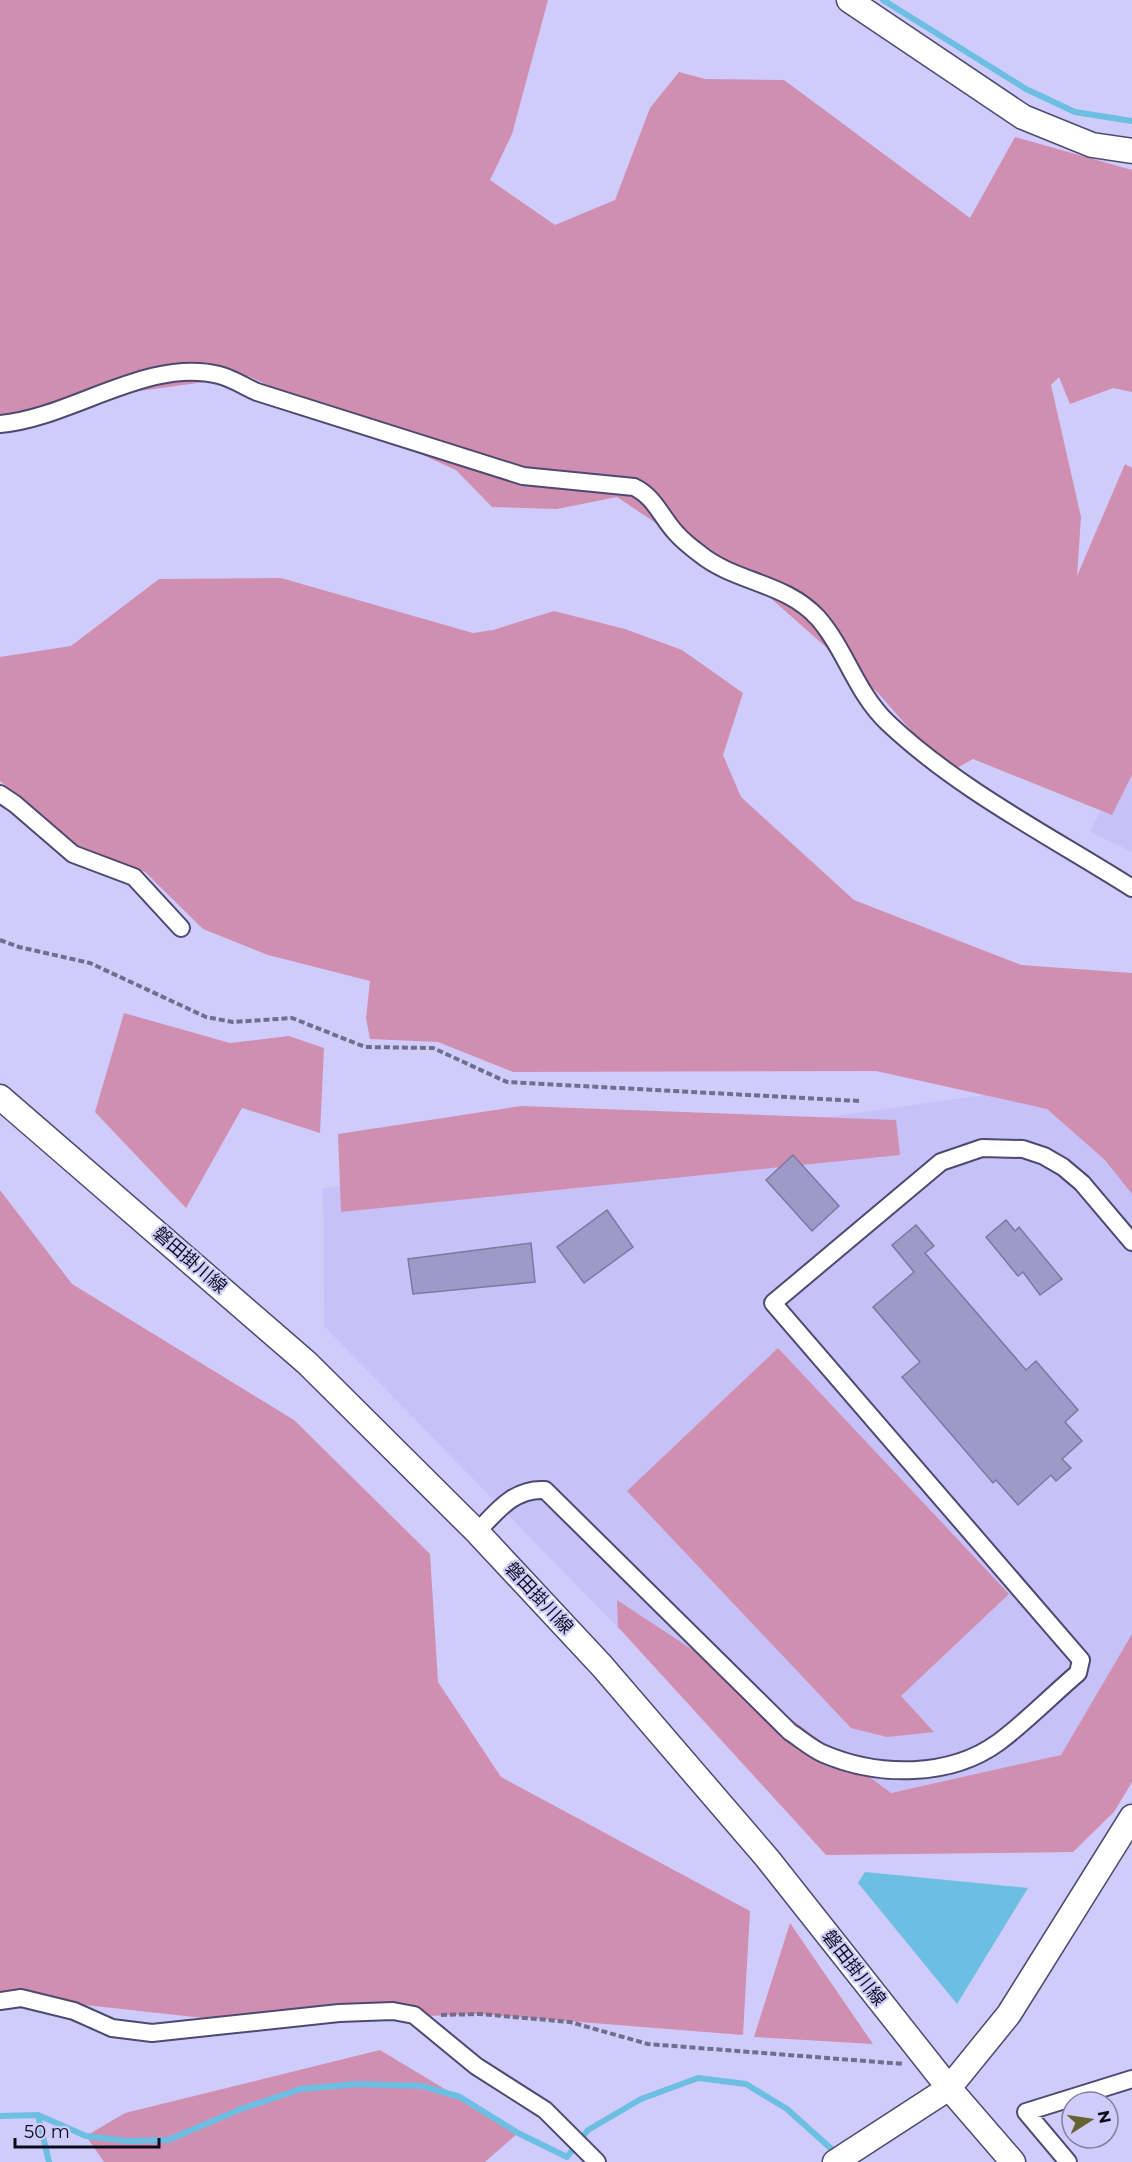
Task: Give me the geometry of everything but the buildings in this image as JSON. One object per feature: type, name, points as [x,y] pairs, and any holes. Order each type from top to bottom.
[{"type":"main road","points":[[849,0],[1023,117],[1092,145],[1132,151]]},
{"type":"main road","name":"磐田掛川線","points":[[0,1097],[307,1363],[477,1532],[602,1666],[767,1858],[931,2066],[1013,2162]]},
{"type":"main road","points":[[835,2162],[856,2151],[949,2088],[1009,2014],[1132,1817]]},
{"type":"street","points":[[0,424],[45,415],[154,377],[191,372],[220,375],[257,392],[523,476],[634,487],[647,494],[676,533],[701,556],[796,598],[811,611],[828,629],[865,697],[887,722],[948,773],[1132,888]]},
{"type":"street","points":[[0,794],[73,854],[134,877],[181,928]]},
{"type":"street","points":[[477,1532],[511,1497],[531,1489],[545,1490],[790,1732],[823,1754],[858,1765],[889,1770],[917,1770],[946,1766],[977,1754],[998,1742],[1078,1673],[1081,1660],[773,1303],[941,1162],[982,1148],[1023,1149],[1044,1156],[1063,1167],[1082,1183],[1132,1242]]},
{"type":"street","points":[[0,2001],[21,1998],[75,2011],[112,2028],[152,2033],[339,2013],[393,2012],[414,2015],[476,2066],[545,2110],[597,2162]]},
{"type":"street","points":[[1068,2162],[1026,2112],[1132,2079]]},
{"type":"path","points":[[0,940],[19,947],[90,963],[206,1017],[233,1022],[292,1018],[365,1047],[433,1048],[507,1082],[860,1101]]},
{"type":"path","points":[[414,2015],[480,2014],[570,2022],[648,2044],[931,2066]]},
{"type":"shaded area","points":[[0,0],[548,0],[512,134],[490,180],[555,225],[615,200],[650,108],[679,72],[705,79],[784,80],[970,218],[1015,137],[1132,170],[1132,392],[1113,388],[1070,404],[1059,377],[1051,385],[1081,517],[1077,576],[1125,464],[1132,468],[1132,775],[1112,815],[973,759],[948,773],[879,694],[748,578],[717,564],[617,497],[557,509],[492,507],[456,470],[248,376],[96,397],[0,419]]},
{"type":"shaded area","points":[[281,578],[473,633],[493,630],[554,611],[625,629],[682,650],[743,693],[723,755],[741,797],[854,900],[1021,965],[1132,973],[1132,1194],[1105,1160],[1047,1109],[876,1071],[513,1072],[438,1042],[370,1039],[366,1018],[370,981],[268,955],[203,929],[145,872],[75,844],[0,781],[0,657],[71,646],[159,579]]},
{"type":"shaded area","points":[[1132,748],[1132,852],[1090,832]]},
{"type":"shaded area","points":[[124,1013],[230,1043],[289,1036],[324,1048],[320,1133],[242,1108],[186,1208],[95,1112]]},
{"type":"shaded area","points":[[1034,1088],[1132,1127],[1132,1769],[1111,1802],[785,1799],[324,1326],[323,1188]]},
{"type":"shaded area","points":[[521,1106],[896,1120],[900,1155],[341,1212],[338,1134]]},
{"type":"shaded area","points":[[0,1190],[72,1284],[294,1420],[430,1554],[438,1682],[501,1777],[750,1911],[743,2035],[480,2014],[249,2023],[21,1998],[0,2004]]},
{"type":"shaded area","points":[[778,1348],[1009,1594],[901,1696],[934,1732],[887,1737],[851,1728],[627,1491]]},
{"type":"shaded area","points":[[617,1600],[737,1679],[891,1793],[1061,1755],[1132,1634],[1132,1782],[1114,1812],[1073,1852],[826,1855],[618,1627]]},
{"type":"shaded area","points":[[790,1923],[873,2044],[754,2037]]},
{"type":"shaded area","points":[[380,2050],[518,2133],[485,2162],[104,2162],[86,2136],[125,2113]]},
{"type":"water","points":[[865,1872],[1028,1888],[957,2004],[858,1883]]},
{"type":"waterway","points":[[883,0],[1026,89],[1075,112],[1132,121]]},
{"type":"waterway","points":[[0,2116],[38,2115],[86,2136],[127,2141],[168,2140],[241,2109],[301,2089],[358,2084],[422,2086],[460,2097],[518,2133],[567,2157],[588,2130],[641,2099],[698,2078],[746,2084],[787,2109],[836,2153]]},
{"type":"waterway","points":[[38,2115],[49,2162]]}]
